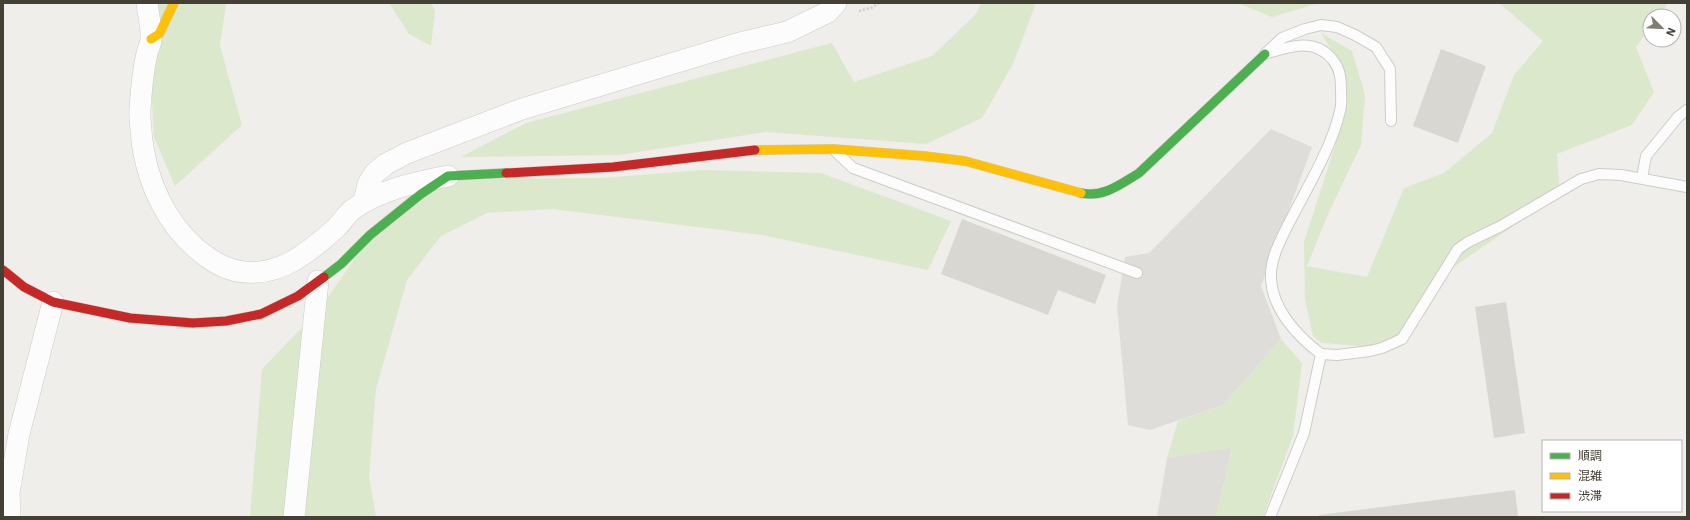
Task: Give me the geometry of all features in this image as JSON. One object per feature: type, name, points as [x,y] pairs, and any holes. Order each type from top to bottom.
[{"type":"street","points":[[147,3],[151,39],[147,54],[140,112],[142,144],[148,171],[159,200],[178,230],[199,251],[219,265],[231,270],[249,273],[274,269],[292,261],[309,250],[337,227],[352,210],[364,202],[414,182],[448,176],[613,167],[765,149],[833,149],[924,156],[965,161],[1066,190],[1085,194],[1102,193],[1116,188],[1139,173],[1265,54]]},
{"type":"street","points":[[151,39],[159,34],[174,3]]},
{"type":"street","points":[[364,202],[368,184],[375,173],[386,164],[407,153],[522,109],[740,43],[787,32],[828,12],[836,3]]},
{"type":"street","points":[[3,270],[24,287],[53,302],[130,318],[193,323],[226,322],[261,314],[298,296],[340,264],[370,235],[420,194],[448,176]]},
{"type":"street","points":[[294,517],[318,281]]},
{"type":"street","points":[[10,517],[8,493],[19,434],[53,302]]},
{"type":"lane","points":[[1265,54],[1282,38],[1310,27],[1321,25],[1337,27],[1356,35],[1376,47],[1390,69],[1391,121]]},
{"type":"lane","points":[[1265,54],[1288,47],[1306,45],[1316,47],[1327,52],[1334,61],[1340,75],[1341,110],[1333,135],[1278,247],[1273,263],[1271,277],[1279,308],[1287,321],[1308,344],[1320,354],[1337,355],[1370,351],[1382,348],[1402,339],[1458,249],[1582,179],[1599,174],[1642,178],[1687,187]]},
{"type":"lane","points":[[1642,178],[1646,156],[1678,117],[1687,110]]},
{"type":"lane","points":[[833,149],[853,168],[1138,273]]},
{"type":"lane","points":[[1270,517],[1304,433],[1320,354]]},
{"type":"green space","points":[[150,3],[226,3],[220,46],[242,125],[175,186],[154,137],[148,28]]},
{"type":"green space","points":[[389,3],[431,3],[435,11],[431,46],[409,34]]},
{"type":"green space","points":[[981,3],[1036,3],[1013,64],[982,118],[926,144],[766,132],[619,155],[461,157],[526,123],[832,43],[854,82],[932,56],[976,14]]},
{"type":"green space","points":[[1238,3],[1319,3],[1272,17]]},
{"type":"green space","points":[[1499,3],[1668,3],[1665,8],[1642,8],[1642,39],[1636,47],[1654,92],[1632,125],[1557,154],[1560,194],[1442,275],[1407,336],[1374,347],[1322,343],[1313,336],[1305,300],[1304,242],[1345,115],[1345,72],[1321,33],[1352,51],[1365,95],[1361,145],[1328,214],[1307,266],[1367,277],[1404,188],[1444,173],[1492,133],[1514,75],[1543,41]]},
{"type":"green space","points":[[703,170],[821,173],[951,221],[928,270],[762,235],[552,209],[487,213],[441,236],[407,280],[376,389],[369,476],[376,517],[250,517],[262,369],[318,311],[363,247],[448,179],[603,178]]},
{"type":"green space","points":[[1281,339],[1302,363],[1293,436],[1263,517],[1216,517],[1232,449],[1167,458],[1178,421],[1223,405]]},
{"type":"shaded area","points":[[1271,129],[1312,147],[1261,286],[1281,339],[1223,405],[1150,430],[1128,425],[1117,306],[1125,257],[1149,253]]},
{"type":"shaded area","points":[[1232,448],[1216,517],[1157,517],[1167,458]]},
{"type":"building","points":[[1441,49],[1486,66],[1458,143],[1413,126]]},
{"type":"building","points":[[962,219],[1106,275],[1095,304],[1058,290],[1048,315],[941,274]]},
{"type":"building","points":[[1506,302],[1525,433],[1494,438],[1475,307]]},
{"type":"building","points":[[1515,490],[1518,517],[1319,517],[1319,515]]},
{"type":"traffic: fast","points":[[1081,193],[1097,194],[1104,192],[1139,173],[1265,54]]},
{"type":"traffic: fast","points":[[324,277],[341,264],[370,235],[421,194],[448,176],[506,173]]},
{"type":"traffic: slow","points":[[151,39],[159,34],[174,3]]},
{"type":"traffic: slow","points":[[755,150],[833,149],[924,156],[965,161],[1081,193]]},
{"type":"traffic: jam","points":[[506,173],[613,167],[755,150]]},
{"type":"traffic: jam","points":[[3,270],[24,287],[53,302],[130,318],[193,323],[226,321],[261,314],[298,296],[324,277]]}]
